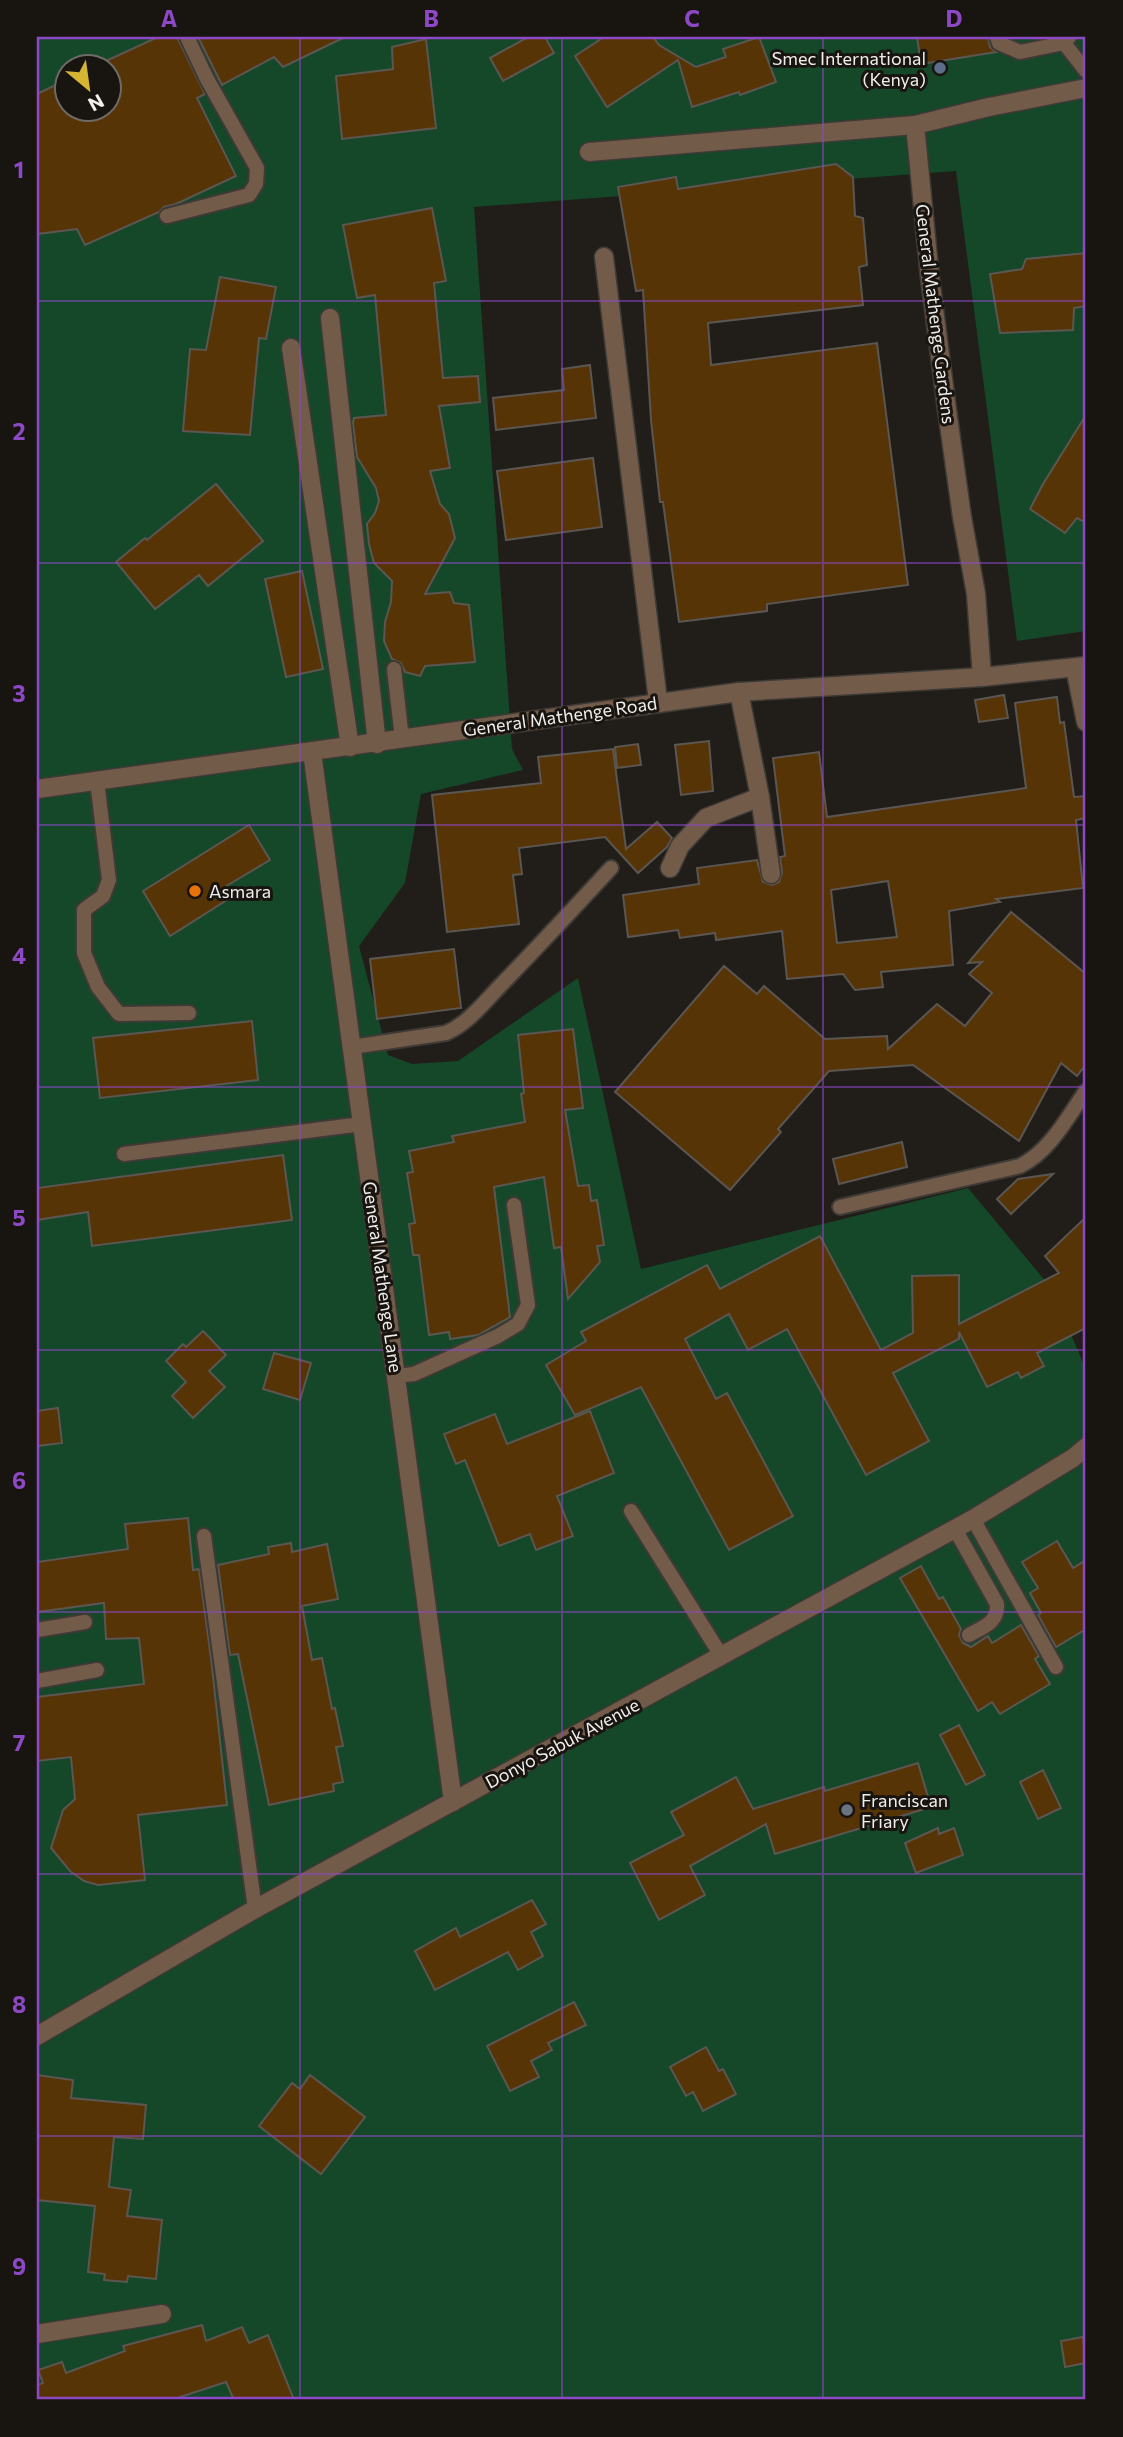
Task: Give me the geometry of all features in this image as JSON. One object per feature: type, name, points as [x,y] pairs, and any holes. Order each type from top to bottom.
[{"type":"street","points":[[589,152],[915,125],[1086,88]]},
{"type":"street","name":"General Mathenge Gardens","points":[[915,125],[946,397],[962,517],[976,594],[982,677]]},
{"type":"street","points":[[604,257],[658,701]]},
{"type":"street","points":[[330,318],[377,744]]},
{"type":"street","points":[[291,348],[350,747]]},
{"type":"street","points":[[1081,667],[1086,722]]},
{"type":"street","name":"General Mathenge Road","points":[[37,789],[377,744],[658,701],[738,692],[982,677],[1081,667]]},
{"type":"street","points":[[738,692],[760,797],[771,874]]},
{"type":"street","name":"General Mathenge Lane","points":[[312,752],[453,1802]]},
{"type":"street","points":[[670,868],[680,846],[706,818],[760,797]]},
{"type":"street","name":"Donyo Sabuk Avenue","points":[[37,2036],[255,1909],[973,1519],[1073,1458],[1086,1447]]},
{"type":"street","points":[[37,2334],[162,2314]]},
{"type":"lane","points":[[167,216],[249,195],[256,184],[257,168],[206,79],[187,37]]},
{"type":"lane","points":[[996,37],[999,43],[1020,52],[1067,40],[1086,71]]},
{"type":"lane","points":[[394,669],[402,739]]},
{"type":"lane","points":[[97,782],[109,880],[103,896],[85,910],[83,953],[98,987],[119,1014],[189,1013]]},
{"type":"lane","points":[[352,1047],[446,1034],[454,1030],[538,947],[611,868]]},
{"type":"lane","points":[[840,1207],[1020,1166],[1035,1158],[1056,1135],[1086,1091]]},
{"type":"lane","points":[[124,1154],[362,1125]]},
{"type":"lane","points":[[396,1376],[414,1374],[519,1324],[528,1305],[513,1205]]},
{"type":"lane","points":[[631,1511],[722,1657]]},
{"type":"lane","points":[[973,1519],[1056,1667]]},
{"type":"lane","points":[[955,1529],[997,1604],[997,1614],[993,1621],[969,1635]]},
{"type":"lane","points":[[204,1536],[255,1909]]},
{"type":"lane","points":[[37,1630],[85,1622]]},
{"type":"lane","points":[[37,1681],[97,1670]]},
{"type":"green space","points":[[37,37],[1086,37],[1086,631],[1017,641],[956,171],[474,207],[512,749],[523,770],[421,794],[405,883],[359,946],[388,1055],[412,1064],[458,1061],[578,978],[641,1269],[968,1188],[1052,1289],[1086,1370],[1086,2400],[37,2400]]},
{"type":"building","points":[[158,37],[177,37],[205,94],[197,98],[236,176],[85,245],[77,229],[37,234],[37,94],[52,87],[52,122],[122,122],[122,54]]},
{"type":"building","points":[[198,37],[345,37],[283,67],[274,57],[222,85]]},
{"type":"building","points":[[528,37],[545,37],[554,53],[503,81],[490,58]]},
{"type":"building","points":[[604,37],[653,37],[659,45],[696,67],[726,57],[723,49],[759,37],[776,82],[740,95],[739,92],[692,107],[678,60],[607,107],[575,56]]},
{"type":"building","points":[[917,37],[988,37],[990,47],[996,52],[921,64]]},
{"type":"building","points":[[426,39],[436,128],[342,139],[336,76],[393,69],[392,47]]},
{"type":"building","points":[[836,164],[853,177],[855,216],[863,218],[867,265],[859,267],[863,305],[708,323],[711,365],[877,343],[908,585],[767,604],[767,611],[679,622],[663,502],[660,502],[651,420],[643,290],[636,291],[618,187],[676,177],[678,189]]},
{"type":"building","points":[[432,208],[446,281],[434,283],[443,378],[478,376],[480,402],[439,406],[450,468],[430,471],[440,504],[449,514],[455,538],[425,594],[450,592],[454,603],[469,605],[475,662],[425,666],[420,676],[405,672],[401,663],[392,659],[384,641],[392,581],[374,563],[369,544],[367,524],[379,501],[376,488],[357,457],[353,423],[354,418],[386,415],[375,295],[357,298],[343,225]]},
{"type":"building","points":[[1086,253],[1086,306],[1074,308],[1073,330],[1000,333],[990,274],[1022,269],[1026,259]]},
{"type":"building","points":[[220,277],[276,287],[266,339],[259,338],[250,435],[183,431],[190,349],[206,350]]},
{"type":"building","points":[[590,365],[596,418],[496,430],[493,398],[564,390],[562,369]]},
{"type":"building","points":[[1086,415],[1086,523],[1077,518],[1065,533],[1030,509]]},
{"type":"building","points":[[593,458],[602,527],[506,540],[497,471]]},
{"type":"building","points":[[216,484],[263,541],[208,586],[199,575],[155,609],[116,562]]},
{"type":"building","points":[[302,571],[323,669],[286,677],[265,579]]},
{"type":"building","points":[[1004,695],[1008,718],[979,722],[975,700]]},
{"type":"building","points":[[1057,697],[1060,723],[1064,722],[1074,797],[1086,796],[1086,818],[1076,820],[1083,888],[996,899],[1000,902],[949,911],[953,965],[881,972],[883,987],[855,990],[843,974],[787,979],[782,931],[716,940],[715,933],[680,938],[678,930],[628,937],[623,895],[699,884],[697,868],[757,860],[763,882],[772,885],[779,882],[782,873],[780,857],[785,856],[773,758],[819,752],[827,817],[1026,788],[1015,703]],"holes":[[[888,881],[897,937],[837,943],[831,890]]]},
{"type":"building","points":[[709,741],[713,791],[681,795],[675,745]]},
{"type":"building","points":[[638,744],[641,765],[617,768],[615,747]]},
{"type":"building","points":[[613,749],[626,849],[657,822],[672,838],[667,847],[638,873],[605,837],[519,848],[522,874],[513,875],[519,924],[447,932],[432,795],[541,783],[538,757]]},
{"type":"building","points":[[249,825],[270,860],[223,888],[230,898],[170,936],[143,891]]},
{"type":"building","points":[[1011,912],[1086,974],[1086,1064],[1077,1076],[1061,1063],[1019,1141],[913,1065],[829,1071],[778,1129],[781,1132],[730,1190],[615,1092],[724,966],[757,994],[764,986],[825,1039],[887,1036],[888,1049],[937,1004],[965,1026],[992,993],[969,974],[982,962],[968,963]]},
{"type":"building","points":[[454,949],[461,1008],[377,1019],[370,959]]},
{"type":"building","points":[[252,1021],[258,1080],[100,1098],[93,1038]]},
{"type":"building","points":[[573,1029],[583,1108],[565,1110],[578,1186],[589,1185],[591,1201],[597,1200],[604,1245],[597,1246],[600,1262],[568,1299],[561,1247],[554,1248],[544,1177],[494,1187],[510,1317],[478,1335],[450,1339],[449,1332],[429,1335],[419,1255],[413,1255],[409,1224],[415,1223],[407,1173],[413,1172],[409,1151],[454,1142],[452,1136],[525,1122],[518,1035]]},
{"type":"building","points":[[902,1142],[907,1167],[839,1184],[833,1159]]},
{"type":"building","points":[[283,1155],[292,1220],[92,1246],[88,1212],[37,1220],[37,1188]]},
{"type":"building","points":[[1053,1174],[1011,1214],[997,1199],[1018,1179]]},
{"type":"building","points":[[1086,1217],[1086,1328],[1037,1353],[1044,1366],[1021,1378],[1018,1372],[987,1387],[959,1332],[959,1339],[893,1373],[929,1441],[866,1475],[787,1329],[748,1350],[729,1314],[685,1339],[716,1399],[727,1393],[793,1516],[729,1550],[641,1387],[575,1415],[546,1365],[586,1341],[581,1332],[707,1265],[720,1289],[820,1236],[881,1350],[913,1333],[912,1276],[959,1275],[959,1324],[1059,1273],[1045,1256]]},
{"type":"building","points":[[203,1331],[226,1355],[209,1371],[225,1387],[193,1418],[172,1396],[186,1382],[166,1361],[183,1344],[186,1347]]},
{"type":"building","points":[[274,1353],[311,1363],[300,1400],[263,1389]]},
{"type":"building","points":[[58,1408],[62,1443],[37,1446],[37,1411]]},
{"type":"building","points":[[590,1411],[614,1473],[557,1496],[573,1536],[536,1550],[530,1534],[499,1546],[465,1460],[456,1464],[444,1434],[495,1414],[507,1444]]},
{"type":"building","points":[[188,1518],[193,1570],[199,1569],[227,1805],[138,1815],[145,1880],[98,1885],[84,1881],[70,1871],[51,1848],[63,1810],[75,1799],[71,1757],[37,1761],[37,1697],[144,1684],[139,1638],[106,1639],[104,1603],[37,1612],[37,1562],[128,1549],[125,1524]]},
{"type":"building","points":[[1057,1541],[1073,1568],[1086,1560],[1086,1629],[1056,1647],[1038,1615],[1041,1613],[1030,1593],[1038,1588],[1022,1562]]},
{"type":"building","points":[[291,1543],[292,1552],[327,1544],[338,1599],[302,1606],[312,1660],[322,1658],[332,1709],[335,1708],[343,1746],[336,1747],[343,1782],[333,1784],[334,1791],[269,1805],[238,1654],[230,1655],[218,1565],[269,1554],[268,1547]]},
{"type":"building","points":[[921,1566],[939,1599],[943,1597],[961,1629],[959,1635],[963,1643],[971,1647],[988,1636],[992,1643],[1021,1625],[1039,1656],[1035,1659],[1050,1684],[1000,1714],[992,1702],[978,1711],[900,1578]]},
{"type":"building","points":[[959,1725],[985,1775],[966,1785],[940,1735]]},
{"type":"building","points":[[918,1763],[931,1807],[775,1854],[766,1824],[690,1866],[705,1895],[659,1920],[630,1863],[684,1835],[671,1812],[736,1777],[753,1809],[824,1787],[825,1791]]},
{"type":"building","points":[[1043,1770],[1061,1808],[1038,1819],[1020,1782]]},
{"type":"building","points":[[938,1828],[939,1834],[954,1828],[963,1855],[916,1873],[905,1843]]},
{"type":"building","points":[[532,1900],[546,1924],[531,1932],[543,1956],[518,1970],[508,1952],[435,1990],[415,1951],[456,1928],[460,1937]]},
{"type":"building","points":[[574,2002],[586,2025],[548,2043],[552,2050],[531,2061],[539,2077],[510,2091],[487,2046]]},
{"type":"building","points":[[706,2047],[719,2071],[723,2069],[736,2094],[703,2111],[693,2092],[686,2096],[670,2067]]},
{"type":"building","points":[[37,2075],[73,2080],[71,2098],[146,2105],[143,2139],[114,2137],[109,2187],[131,2190],[127,2216],[162,2220],[156,2279],[128,2276],[127,2282],[104,2280],[105,2274],[88,2272],[95,2206],[37,2200]]},
{"type":"building","points":[[310,2075],[365,2117],[321,2174],[259,2126],[292,2083],[300,2089]]},
{"type":"building","points":[[202,2325],[206,2341],[242,2327],[249,2343],[268,2335],[294,2400],[234,2400],[226,2382],[171,2400],[37,2400],[37,2385],[43,2383],[38,2370],[62,2362],[66,2373],[125,2351],[123,2346]]},
{"type":"building","points":[[1083,2337],[1086,2363],[1065,2367],[1061,2341]]},
{"type":"place","name":"Smec International (Kenya)","points":[[940,68]]},
{"type":"place","name":"Asmara","points":[[195,891]]},
{"type":"place","name":"Franciscan Friary","points":[[847,1810]]}]
